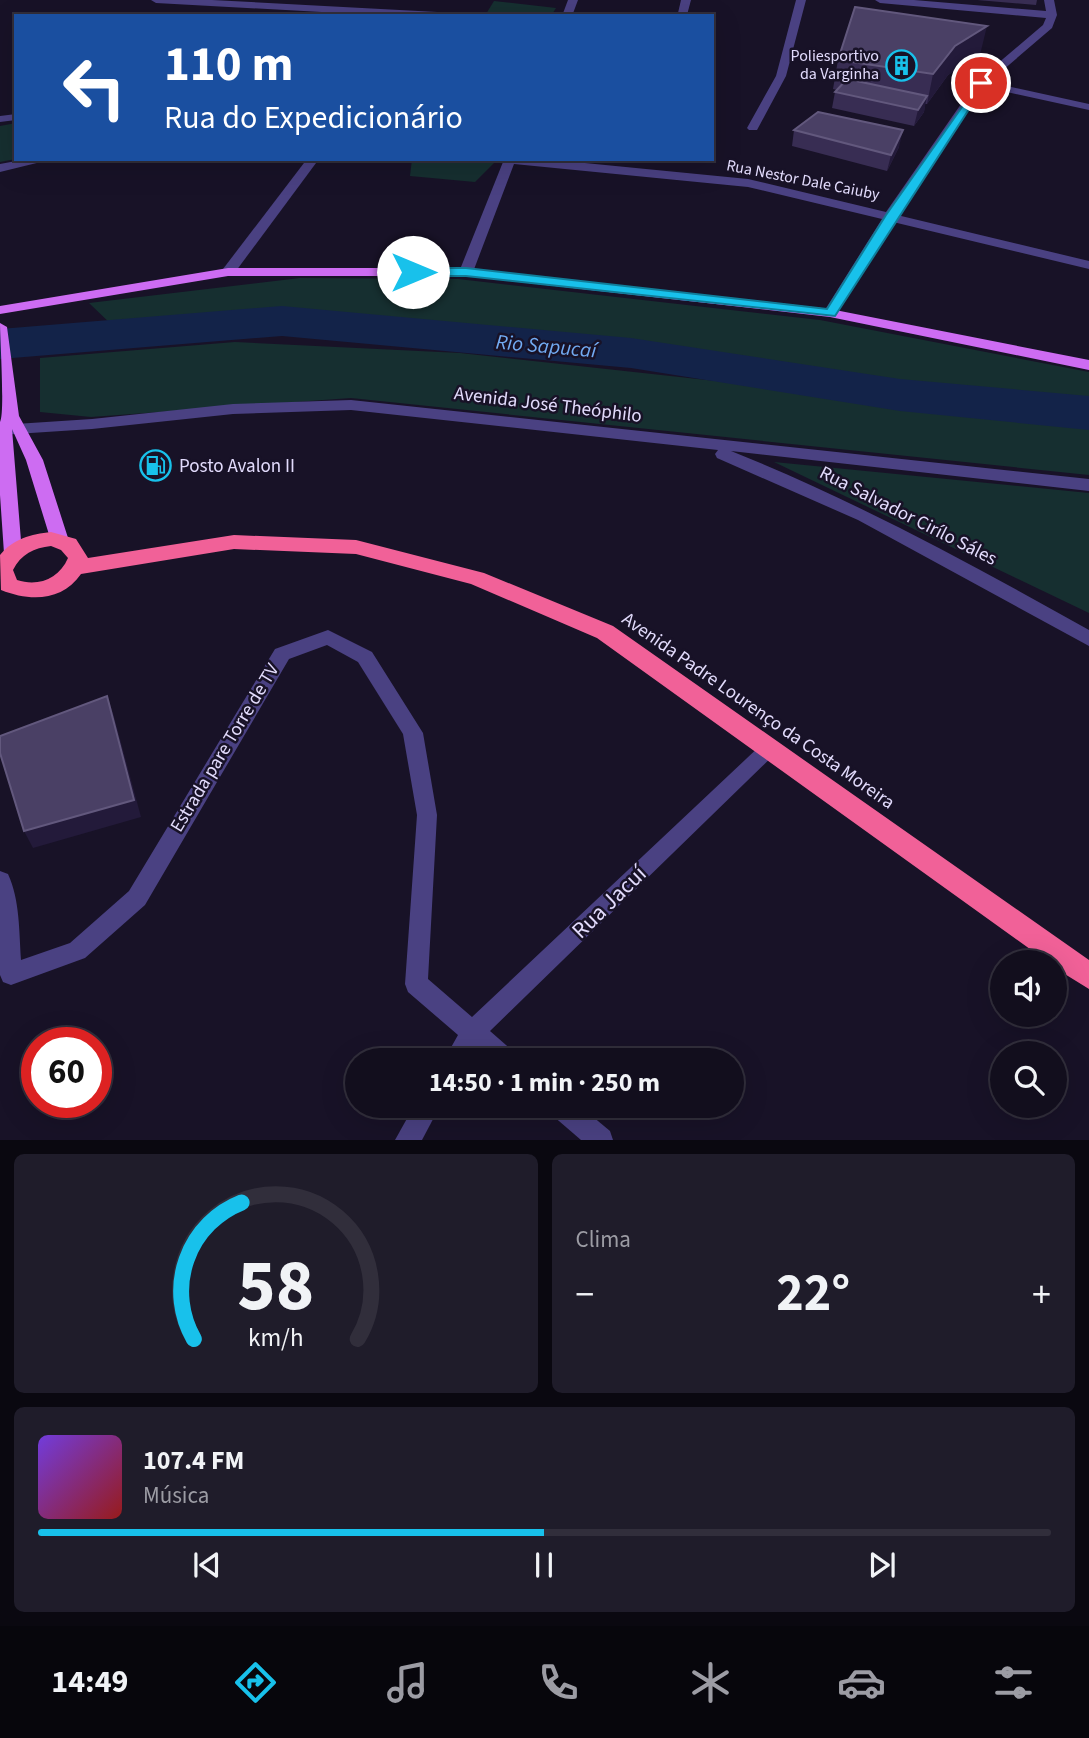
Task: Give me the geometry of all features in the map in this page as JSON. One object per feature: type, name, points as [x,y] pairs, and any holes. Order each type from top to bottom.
[{"type":"highway","points":[[60,541],[76,551],[78,558],[76,567],[62,582],[39,591],[27,592],[4,586],[2,570],[13,553],[30,543],[60,541]]},
{"type":"highway","name":"Avenida Padre Lourenço da Costa Moreira","points":[[76,567],[234,542],[356,547],[477,578],[605,632],[1089,976]]},
{"type":"main road","points":[[0,310],[228,272],[466,272],[830,313],[1089,365]]},
{"type":"main road","points":[[0,327],[7,397],[13,553]]},
{"type":"main road","points":[[8,426],[60,541]]},
{"type":"street","points":[[156,0],[388,14],[391,0]]},
{"type":"street","points":[[683,13],[686,0]]},
{"type":"street","points":[[753,128],[781,76],[802,0]]},
{"type":"street","points":[[880,0],[1052,15]]},
{"type":"street","points":[[830,313],[891,215],[981,83],[1048,26],[1052,15],[1049,0]]},
{"type":"street","points":[[981,83],[1089,107]]},
{"type":"street","points":[[0,168],[37,161]]},
{"type":"street","points":[[228,272],[311,161]]},
{"type":"street","points":[[466,272],[508,161]]},
{"type":"street","name":"Rua Nestor Dale Caiuby","points":[[529,161],[748,183],[891,215],[1089,265]]},
{"type":"street","name":"Avenida José Theóphilo","points":[[8,426],[92,424],[233,409],[351,405],[477,416],[700,445],[1089,485]]},
{"type":"street","name":"Rua Salvador Cirílo Sáles","points":[[700,445],[794,481],[965,568],[1089,639]]},
{"type":"street","name":"Estrada pare Torre de TV","points":[[0,881],[7,913],[11,974],[77,951],[137,898],[282,654],[328,637],[365,657],[413,733],[427,815],[415,984],[473,1032]]},
{"type":"street","name":"Rua Jacuí","points":[[463,1048],[473,1032],[770,749]]},
{"type":"street","points":[[473,1032],[492,1048]]},
{"type":"street","points":[[407,1139],[420,1118]]},
{"type":"street","points":[[576,1118],[601,1139]]},
{"type":"green space","points":[[494,1],[556,8],[552,14],[486,14]]},
{"type":"green space","points":[[14,123],[14,159],[0,162],[0,126]]},
{"type":"green space","points":[[412,161],[494,163],[475,182],[410,176]]},
{"type":"green space","points":[[300,278],[458,279],[820,320],[1089,372],[1089,407],[908,389],[638,350],[281,313],[113,326],[89,303]]},
{"type":"green space","points":[[235,342],[460,353],[1089,422],[1089,475],[351,398],[91,417],[40,412],[40,358]]},
{"type":"green space","points":[[774,462],[1089,493],[1089,613]]},
{"type":"building","points":[[855,7],[987,26],[955,46],[933,74],[838,60]]},
{"type":"building","points":[[847,79],[927,96],[918,110],[835,92]]},
{"type":"building","points":[[818,112],[903,130],[891,155],[794,130]]},
{"type":"building","points":[[107,696],[134,800],[24,831],[0,753],[0,736]]},
{"type":"waterway","name":"Rio Sapucaí","points":[[0,344],[282,321],[631,353],[900,395],[1089,413]]},
{"type":"place","name":"Poliesportivo da Varginha","points":[[902,65]]},
{"type":"place","name":"Posto Avalon II","points":[[156,466]]},
{"type":"route","points":[[413,272],[466,272],[830,313],[891,215],[981,83]]}]
